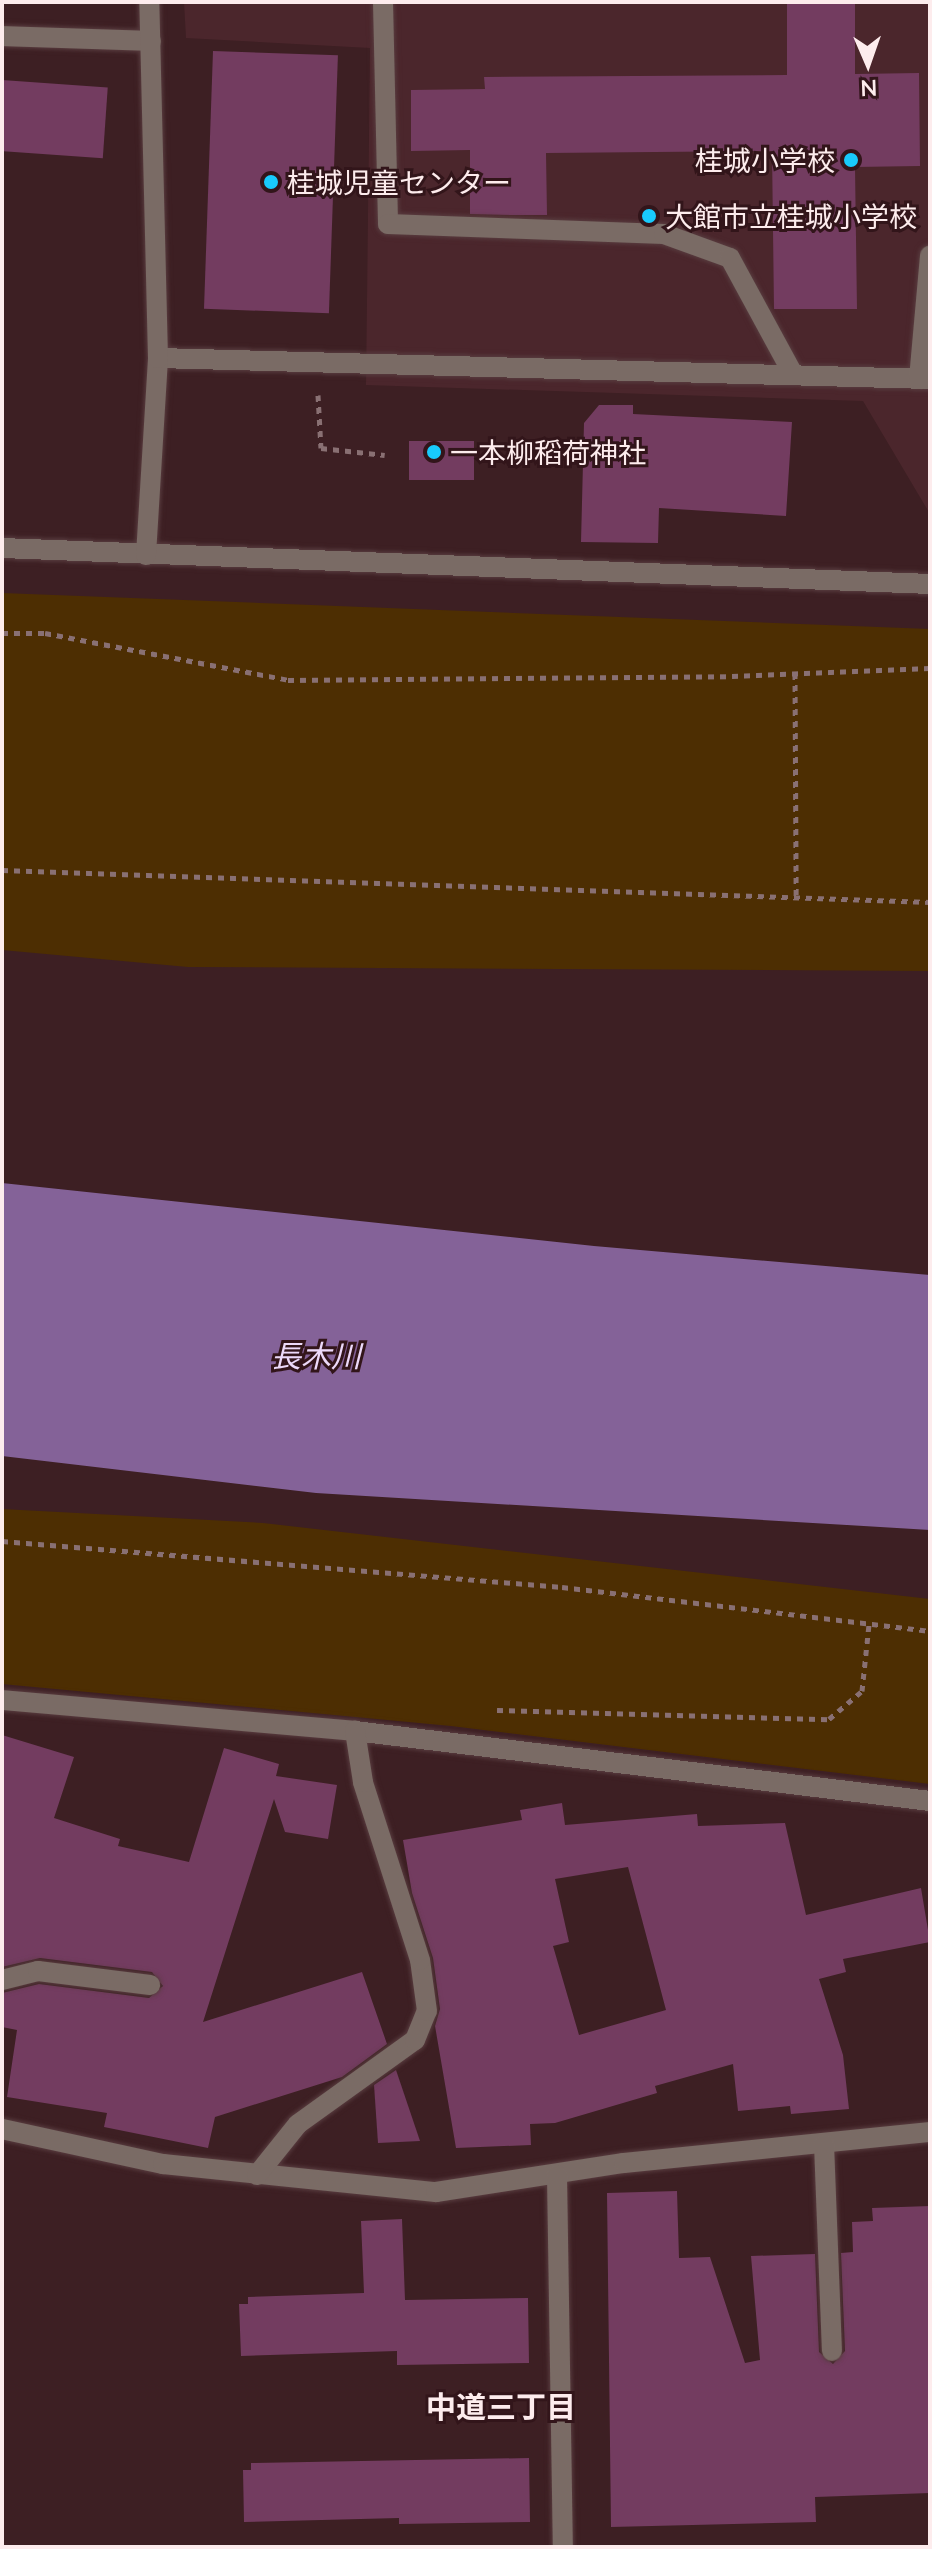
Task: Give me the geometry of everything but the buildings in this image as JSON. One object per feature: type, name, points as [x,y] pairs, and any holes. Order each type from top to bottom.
[{"type":"street","points":[[146,555],[158,358],[149,2]]},
{"type":"street","points":[[383,2],[388,224],[664,234],[730,258],[793,374]]},
{"type":"street","points":[[2,36],[151,41]]},
{"type":"street","points":[[158,358],[924,379],[930,255]]},
{"type":"street","points":[[2,548],[930,584]]},
{"type":"street","points":[[2,1700],[355,1731],[930,1801]]},
{"type":"street","points":[[257,2175],[298,2124],[415,2040],[427,2011],[420,1960],[363,1782],[355,1731]]},
{"type":"street","points":[[2,1980],[38,1971],[150,1985]]},
{"type":"street","points":[[2,2129],[163,2164],[436,2192],[930,2132]]},
{"type":"street","points":[[824,2144],[832,2351]]},
{"type":"street","points":[[557,2175],[563,2547]]},
{"type":"path","points":[[319,362],[321,448],[385,455]]},
{"type":"path","points":[[2,633],[45,633],[288,680],[795,673],[930,668]]},
{"type":"path","points":[[795,673],[796,897]]},
{"type":"path","points":[[2,870],[930,902]]},
{"type":"path","points":[[2,1541],[562,1587],[930,1631]]},
{"type":"path","points":[[487,1710],[829,1719],[862,1691],[869,1624]]},
{"type":"shaded area","name":"大館市立桂城小学校","points":[[184,2],[930,2],[930,514],[863,401],[366,385],[370,48],[186,38]]},
{"type":"shaded area","points":[[2,593],[930,629],[930,971],[188,967],[2,950]]},
{"type":"shaded area","points":[[2,1509],[263,1523],[930,1599],[930,1784],[451,1726],[2,1684]]},
{"type":"water","name":"長木川","points":[[2,1183],[594,1246],[930,1275],[930,1530],[316,1493],[2,1456]]},
{"type":"place","name":"桂城小学校","points":[[851,160]]},
{"type":"place","name":"桂城児童センター","points":[[271,182]]},
{"type":"place","name":"大館市立桂城小学校","points":[[649,216]]},
{"type":"place","name":"一本柳稻荷神社","points":[[434,452]]},
{"type":"district","name":"中道三丁目","points":[[501,2406]]}]
